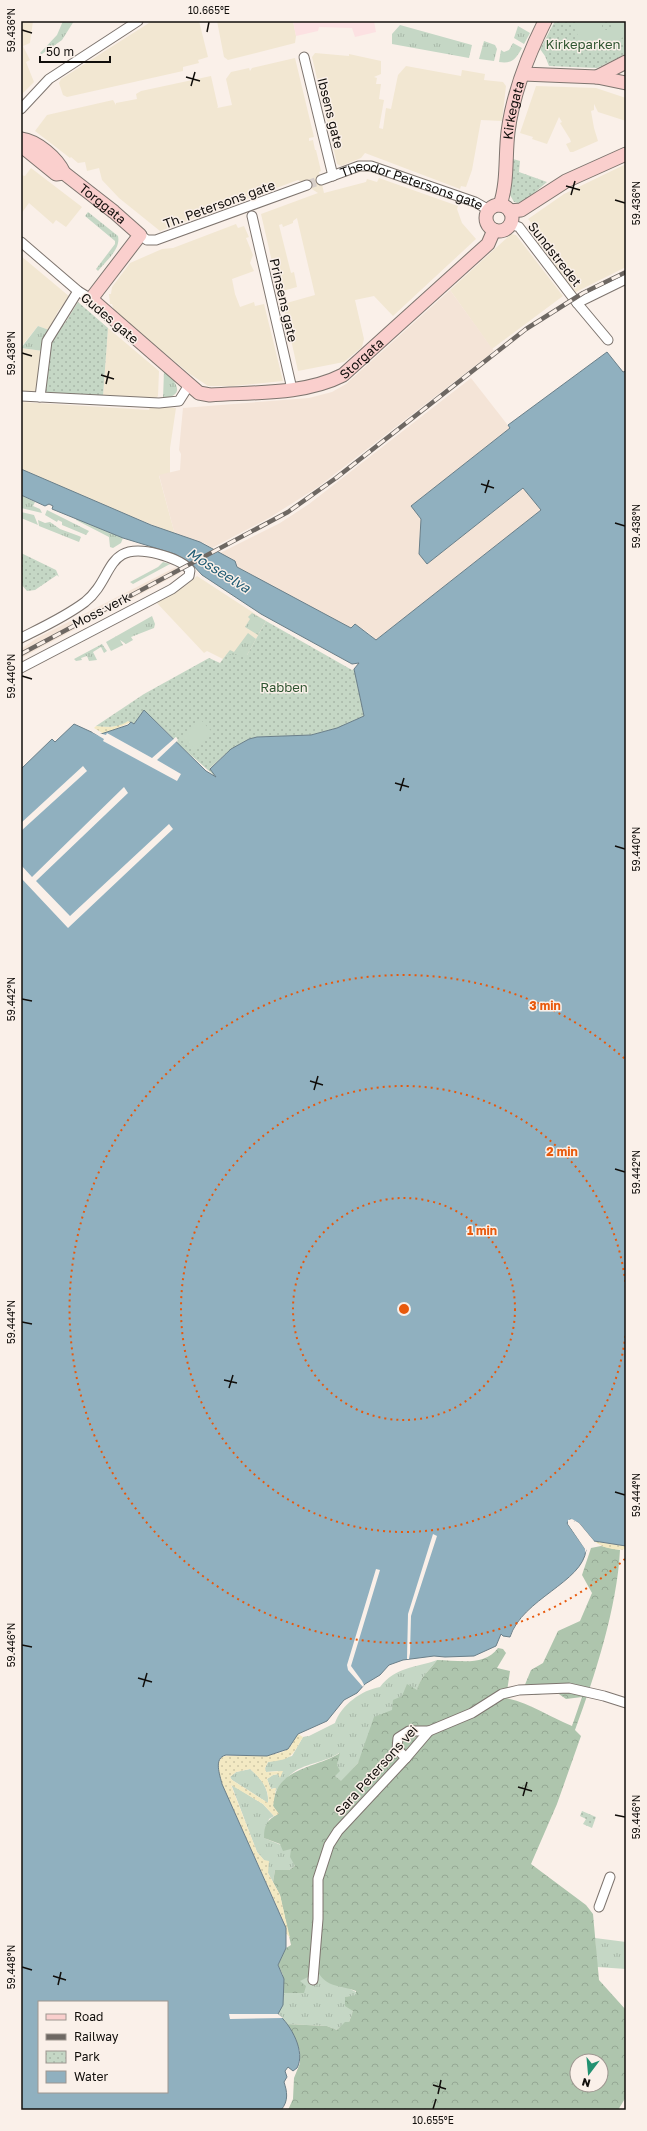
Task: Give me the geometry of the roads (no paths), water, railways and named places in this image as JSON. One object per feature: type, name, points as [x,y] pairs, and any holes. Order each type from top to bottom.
[{"type":"street","points":[[21,109],[49,79],[138,21]]},
{"type":"street","name":"Kirkegata","points":[[494,230],[486,222],[486,214],[502,213],[510,118],[530,49],[545,21]]},
{"type":"street","name":"Ibsens gate","points":[[304,57],[333,176]]},
{"type":"street","points":[[597,77],[626,62]]},
{"type":"street","points":[[523,74],[597,77],[626,83]]},
{"type":"street","name":"Torggata","points":[[21,139],[24,148],[56,174],[64,173],[114,212],[140,235]]},
{"type":"street","points":[[494,230],[504,230],[502,213],[521,210],[566,181],[626,154]]},
{"type":"street","name":"Theodor Petersons gate","points":[[333,176],[359,166],[371,166],[475,202],[502,213]]},
{"type":"street","points":[[321,180],[333,176]]},
{"type":"street","name":"Th. Petersons gate","points":[[140,235],[148,240],[156,240],[307,185]]},
{"type":"street","name":"Sundstredet","points":[[502,213],[519,227],[577,303],[608,340]]},
{"type":"street","name":"Prinsens gate","points":[[252,216],[292,389]]},
{"type":"street","name":"Storgata","points":[[194,389],[210,395],[292,389],[331,381],[343,375],[488,244],[494,230]]},
{"type":"street","points":[[91,299],[140,235]]},
{"type":"street","name":"Gudes gate","points":[[21,242],[78,291],[91,299],[194,389]]},
{"type":"street","name":"Sundstredet","points":[[577,303],[626,279]]},
{"type":"street","points":[[40,397],[47,341],[78,291]]},
{"type":"street","points":[[21,396],[159,402],[179,401],[194,389]]},
{"type":"street","name":"Moss verk","points":[[21,638],[51,623],[86,601],[122,554],[135,550],[170,558],[188,567],[190,573],[183,582],[21,668]]},
{"type":"street","name":"Sara Petersons vei","points":[[313,1980],[318,1919],[318,1879],[329,1845],[338,1831],[429,1731],[472,1713],[506,1693],[519,1690],[569,1688],[626,1703]]},
{"type":"street","points":[[406,1758],[397,1750],[396,1745],[398,1738],[408,1731],[429,1731]]},
{"type":"street","points":[[599,1907],[610,1877]]},
{"type":"water","name":"Mosseelva","points":[[607,352],[623,372],[626,371],[626,1546],[594,1541],[579,1523],[570,1519],[567,1523],[586,1550],[582,1561],[575,1572],[527,1612],[517,1624],[510,1637],[503,1636],[501,1634],[496,1646],[474,1656],[434,1656],[403,1660],[389,1665],[380,1675],[365,1684],[357,1693],[344,1700],[327,1721],[298,1734],[288,1749],[267,1756],[226,1755],[222,1757],[218,1763],[222,1784],[286,1928],[286,1948],[278,1965],[284,1979],[283,2005],[278,2014],[288,2025],[296,2039],[300,2054],[297,2068],[293,2071],[288,2067],[285,2071],[287,2077],[284,2082],[287,2096],[284,2107],[281,2110],[21,2110],[21,769],[52,739],[55,742],[74,724],[98,735],[128,725],[131,722],[134,724],[144,710],[206,771],[216,777],[210,769],[231,749],[249,739],[257,737],[311,735],[337,728],[364,716],[354,669],[359,663],[352,664],[261,614],[202,575],[191,563],[175,554],[123,538],[52,509],[53,506],[49,504],[45,506],[21,495],[21,469],[151,525],[200,542],[235,561],[237,567],[351,628],[355,624],[376,640],[541,510],[523,488],[427,564],[419,554],[421,519],[411,506],[510,428],[508,425]]},
{"type":"tunnel","points":[[307,185],[321,180]]},
{"type":"railway","points":[[21,654],[288,512],[336,478],[526,329],[583,293],[626,272]]},
{"type":"park label","name":"Kirkeparken","points":[[583,44]]},
{"type":"park label","name":"Rabben","points":[[284,687]]}]
